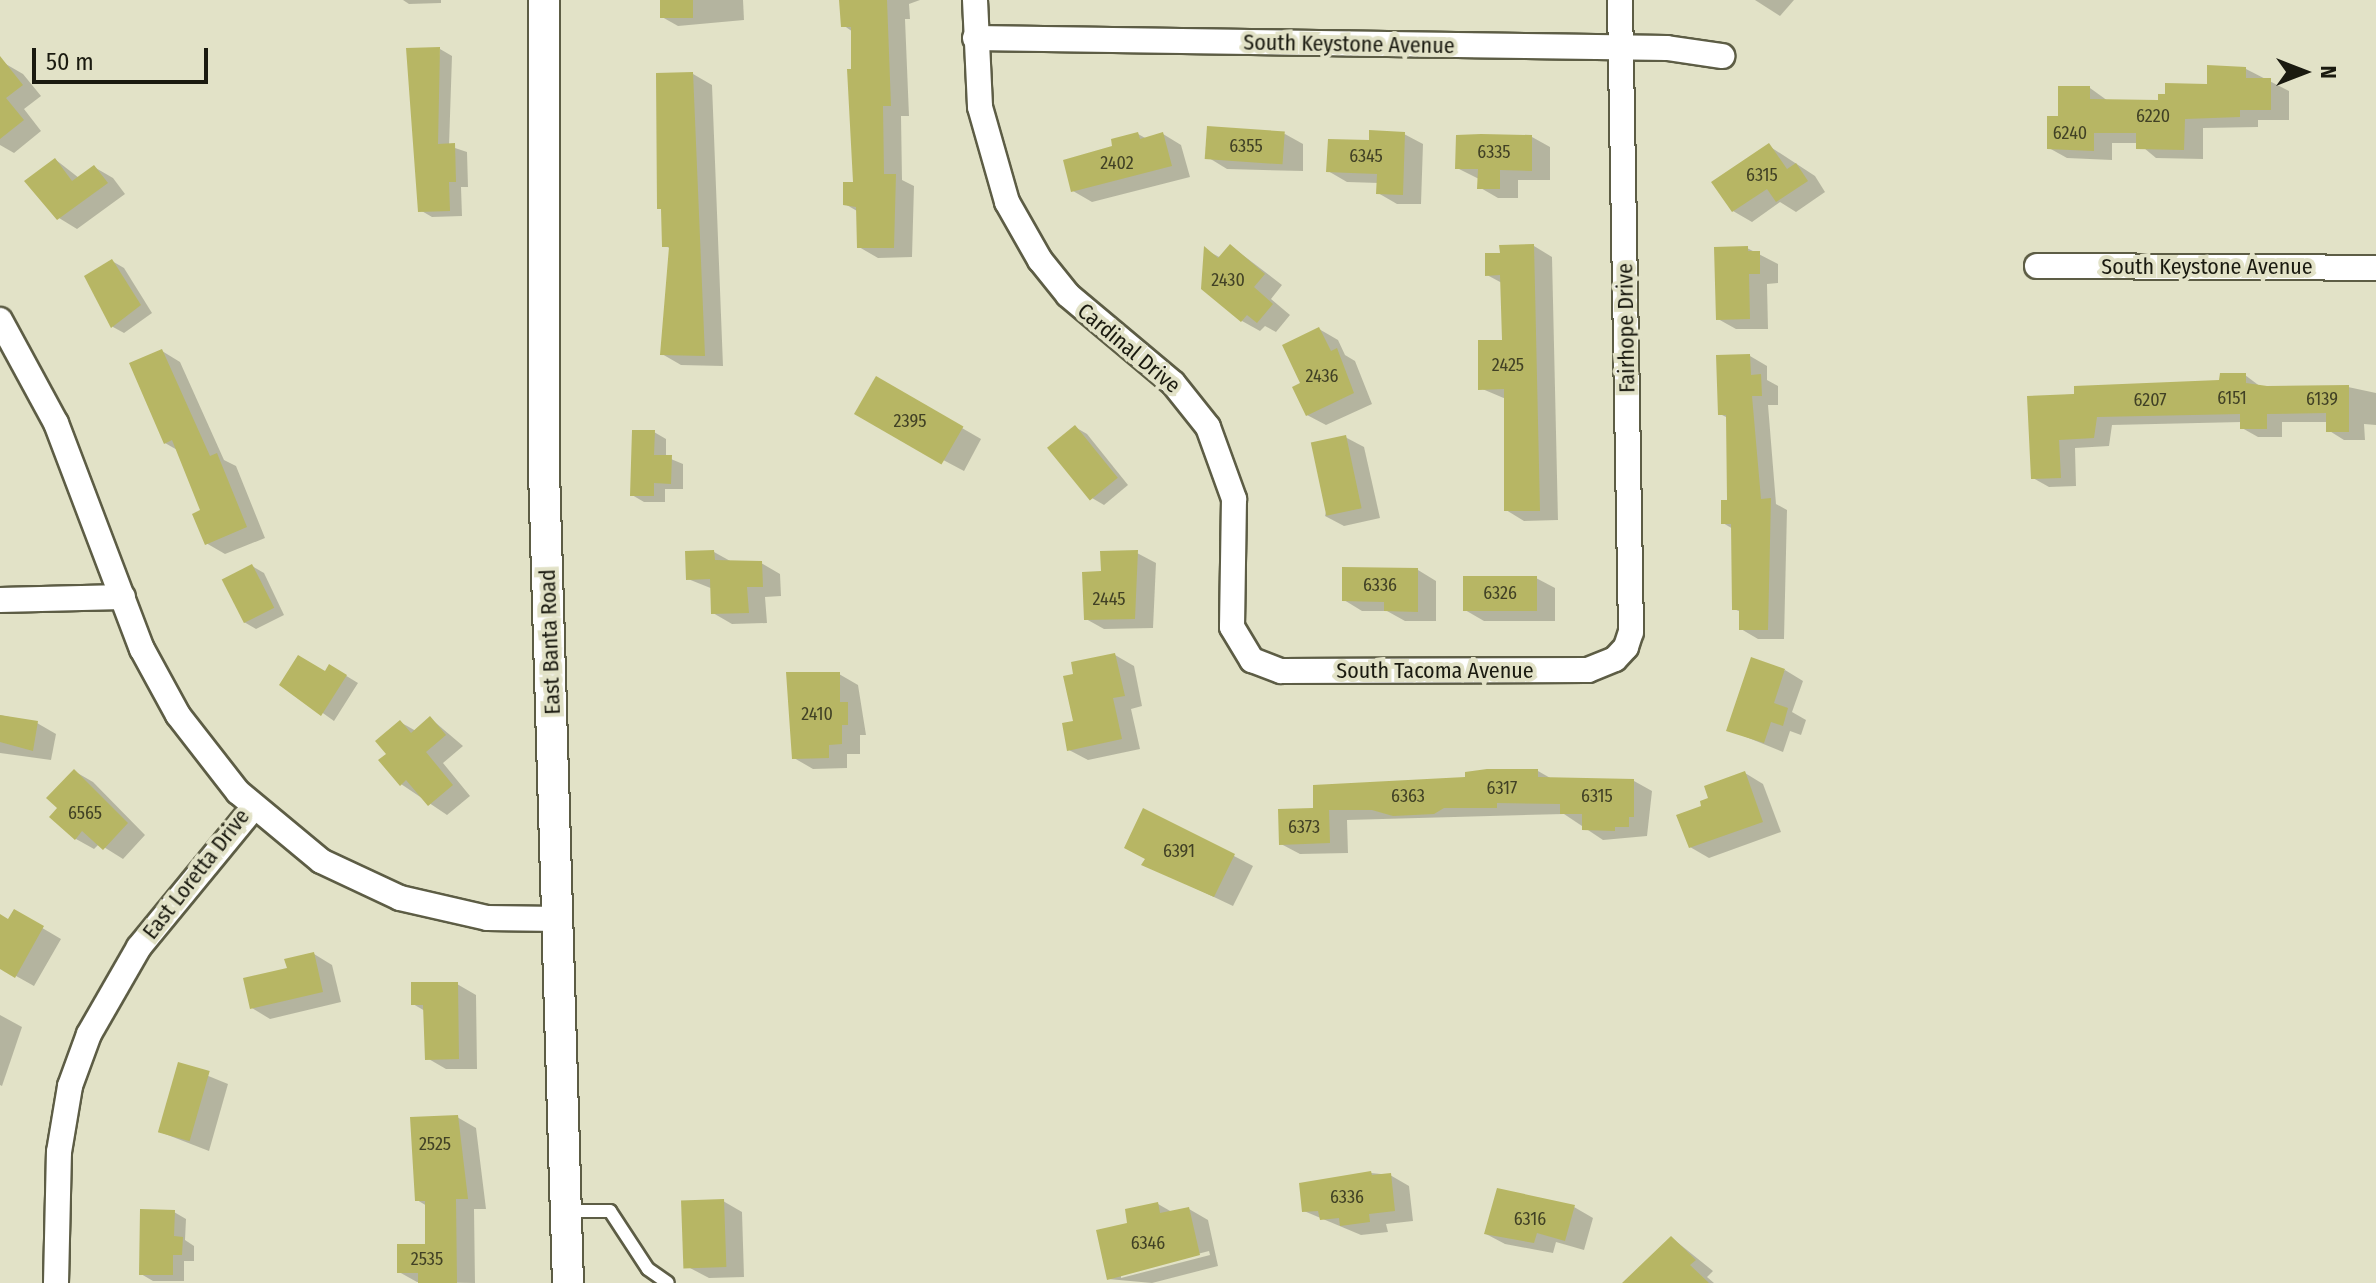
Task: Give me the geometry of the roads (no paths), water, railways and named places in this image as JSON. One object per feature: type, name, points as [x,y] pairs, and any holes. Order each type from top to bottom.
[{"type":"street","name":"East Banta Road","points":[[544,0],[544,471],[568,1283]]},
{"type":"street","name":"Cardinal Drive","points":[[975,0],[977,85],[988,150],[1007,202],[1040,260],[1084,311],[1173,383],[1213,436],[1234,499],[1232,627],[1248,656]]},
{"type":"street","name":"Fairhope Drive","points":[[1620,0],[1631,632],[1620,652]]},
{"type":"street","name":"South Keystone Avenue","points":[[975,38],[1679,48],[1722,56]]},
{"type":"street","name":"South Keystone Avenue","points":[[2037,266],[2376,268]]},
{"type":"street","name":"East Loretta Drive","points":[[0,320],[56,423],[142,649],[178,715],[253,808],[139,947],[89,1034],[70,1086],[59,1152],[56,1283]]},
{"type":"street","points":[[0,600],[123,597]]},
{"type":"street","name":"South Tacoma Avenue","points":[[1248,656],[1281,671],[1581,671],[1604,666],[1620,652]]},
{"type":"street","points":[[253,808],[321,861],[400,898],[487,918],[559,919]]},
{"type":"lane","points":[[566,1211],[610,1211],[648,1269],[668,1283]]}]
